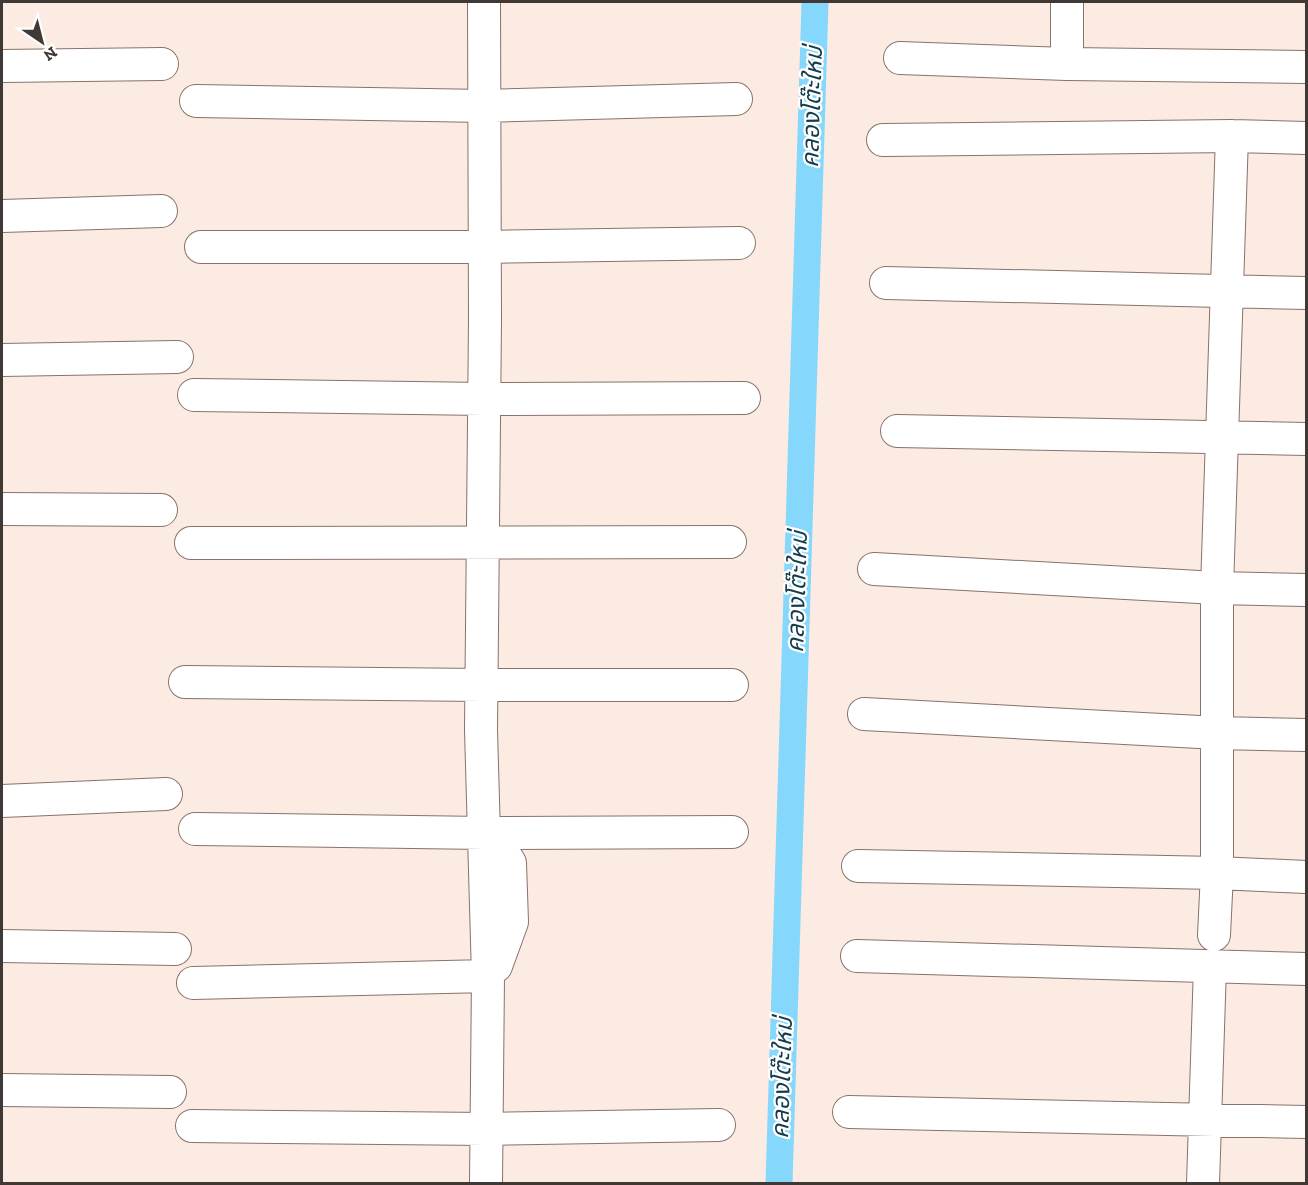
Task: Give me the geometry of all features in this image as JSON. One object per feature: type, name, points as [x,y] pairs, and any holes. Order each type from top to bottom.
[{"type":"street","points":[[484,2],[482,730],[488,972],[486,1184]]},
{"type":"street","points":[[1067,2],[1067,64]]},
{"type":"street","points":[[900,58],[1067,64],[1306,68]]},
{"type":"street","points":[[2,66],[162,64]]},
{"type":"street","points":[[196,101],[485,106],[736,99]]},
{"type":"street","points":[[883,140],[1232,136],[1306,138]]},
{"type":"street","points":[[1214,935],[1217,873],[1217,588],[1232,136]]},
{"type":"street","points":[[2,216],[160,212]]},
{"type":"street","points":[[201,247],[484,247],[739,243]]},
{"type":"street","points":[[886,283],[1306,292]]},
{"type":"street","points":[[2,360],[177,357]]},
{"type":"street","points":[[194,395],[484,399],[744,398]]},
{"type":"street","points":[[897,431],[1306,440]]},
{"type":"street","points":[[2,509],[161,510]]},
{"type":"street","points":[[191,543],[730,542]]},
{"type":"street","points":[[874,569],[1217,588],[1306,590]]},
{"type":"street","points":[[186,682],[732,685]]},
{"type":"street","points":[[864,714],[1218,733],[1306,735]]},
{"type":"street","points":[[2,801],[166,794]]},
{"type":"street","points":[[195,829],[484,840],[732,832]]},
{"type":"street","points":[[858,866],[1217,873],[1306,877]]},
{"type":"street","points":[[2,946],[175,949]]},
{"type":"street","points":[[857,956],[1306,969]]},
{"type":"street","points":[[1203,1184],[1210,966]]},
{"type":"street","points":[[193,983],[488,972]]},
{"type":"street","points":[[2,1090],[170,1092]]},
{"type":"street","points":[[849,1112],[1306,1122]]},
{"type":"street","points":[[192,1126],[486,1129],[719,1125]]},
{"type":"waterway","name":"คลองโต๊ะใหม่","points":[[779,1184],[815,2]]}]
